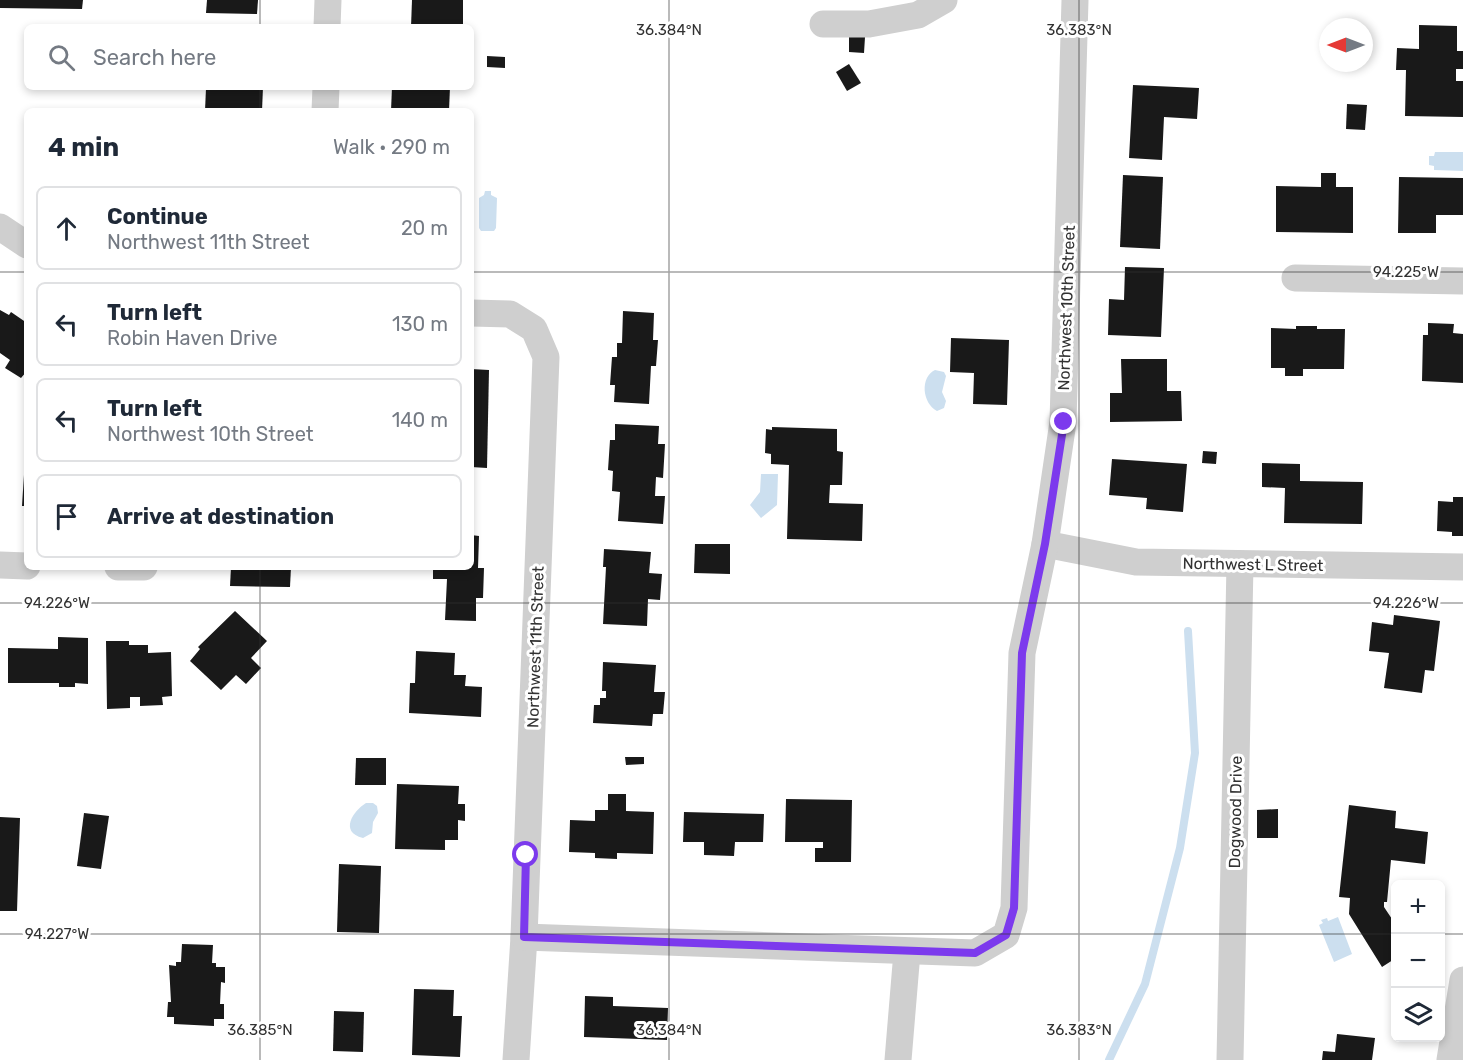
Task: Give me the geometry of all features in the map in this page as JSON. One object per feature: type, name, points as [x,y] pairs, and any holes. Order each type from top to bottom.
[{"type":"street","points":[[327,24],[328,0]]},
{"type":"street","points":[[823,24],[869,24],[918,15],[944,0]]},
{"type":"street","name":"Northwest 10th Street","points":[[907,952],[975,953],[1006,935],[1014,908],[1022,653],[1045,544],[1064,422],[1075,0]]},
{"type":"street","points":[[325,108],[326,90]]},
{"type":"street","points":[[0,227],[24,243]]},
{"type":"street","points":[[1295,278],[1463,281]]},
{"type":"street","name":"Northwest 11th Street","points":[[474,313],[510,314],[534,329],[546,357],[524,937],[516,1060]]},
{"type":"street","name":"Northwest L Street","points":[[1045,544],[1136,562],[1463,567]]},
{"type":"street","name":"Dogwood Drive","points":[[1230,1060],[1240,564]]},
{"type":"street","points":[[0,565],[24,566]]},
{"type":"street","points":[[524,937],[907,952],[898,1060]]},
{"type":"street","points":[[1450,1060],[1463,980]]},
{"type":"water","points":[[1435,152],[1463,152],[1463,171],[1434,170],[1434,166],[1429,165],[1429,156],[1434,156]]},
{"type":"water","points":[[485,191],[491,191],[491,195],[497,198],[494,231],[481,231],[479,228],[479,198],[484,195]]},
{"type":"water","points":[[935,370],[944,372],[946,376],[942,392],[946,401],[944,408],[937,411],[928,402],[925,390],[927,378]]},
{"type":"water","points":[[761,474],[778,474],[777,505],[761,518],[750,505],[760,492]]},
{"type":"water","points":[[366,803],[373,803],[377,806],[378,813],[373,822],[372,833],[363,838],[356,835],[350,826],[353,816]]},
{"type":"water","points":[[1338,917],[1352,954],[1334,962],[1319,925],[1323,923],[1321,920],[1327,918],[1328,921]]},
{"type":"building","points":[[0,0],[83,0],[82,9],[0,8]]},
{"type":"building","points":[[207,0],[258,0],[257,14],[206,13]]},
{"type":"building","points":[[412,0],[463,0],[463,24],[411,24]]},
{"type":"building","points":[[1419,25],[1457,26],[1457,51],[1463,51],[1463,69],[1456,69],[1456,81],[1463,81],[1463,117],[1405,116],[1406,70],[1396,70],[1397,48],[1419,49]]},
{"type":"building","points":[[849,36],[865,37],[864,53],[849,52]]},
{"type":"building","points":[[487,56],[505,57],[505,68],[487,67]]},
{"type":"building","points":[[849,64],[861,83],[847,91],[836,72]]},
{"type":"building","points":[[1133,85],[1199,88],[1197,119],[1164,117],[1162,160],[1129,158]]},
{"type":"building","points":[[206,90],[263,90],[262,108],[205,108]]},
{"type":"building","points":[[392,90],[450,90],[449,108],[391,108]]},
{"type":"building","points":[[1347,104],[1367,105],[1365,130],[1346,129]]},
{"type":"building","points":[[1321,173],[1336,173],[1336,187],[1353,187],[1353,233],[1276,232],[1276,186],[1321,187]]},
{"type":"building","points":[[1123,175],[1163,177],[1160,249],[1120,247]]},
{"type":"building","points":[[1399,177],[1463,178],[1463,215],[1436,215],[1436,233],[1398,233]]},
{"type":"building","points":[[1125,267],[1164,268],[1161,337],[1108,335],[1109,299],[1124,300]]},
{"type":"building","points":[[0,310],[9,315],[11,312],[24,321],[24,374],[21,378],[5,368],[10,360],[0,353]]},
{"type":"building","points":[[623,311],[654,313],[653,340],[658,340],[656,366],[651,366],[649,404],[614,402],[615,385],[610,385],[612,357],[617,357],[617,343],[622,343]]},
{"type":"building","points":[[1428,323],[1454,324],[1453,333],[1463,334],[1463,383],[1422,381],[1423,335],[1428,335]]},
{"type":"building","points":[[1296,326],[1345,329],[1344,369],[1303,369],[1303,376],[1285,376],[1285,368],[1271,368],[1271,328],[1296,329]]},
{"type":"building","points":[[951,338],[1009,340],[1007,405],[973,404],[974,373],[950,372]]},
{"type":"building","points":[[1121,359],[1167,359],[1167,391],[1181,391],[1182,421],[1110,422],[1110,393],[1122,393]]},
{"type":"building","points":[[474,369],[489,370],[487,468],[474,467]]},
{"type":"building","points":[[615,424],[659,426],[658,444],[665,444],[663,478],[656,477],[655,496],[665,496],[663,524],[618,521],[620,492],[612,491],[613,471],[608,470],[610,440],[615,440]]},
{"type":"building","points":[[772,427],[837,429],[837,451],[843,452],[842,485],[830,485],[829,503],[863,504],[862,541],[787,539],[789,465],[771,464],[771,454],[765,453],[766,429],[772,430]]},
{"type":"building","points":[[1203,451],[1217,452],[1216,464],[1202,463]]},
{"type":"building","points":[[1112,459],[1187,464],[1183,512],[1146,509],[1147,498],[1109,495]]},
{"type":"building","points":[[1262,463],[1300,464],[1300,481],[1363,482],[1362,524],[1284,523],[1285,488],[1262,487]]},
{"type":"building","points":[[24,475],[24,506],[22,506]]},
{"type":"building","points":[[1453,497],[1463,497],[1463,536],[1452,536],[1452,532],[1437,531],[1438,501],[1453,502]]},
{"type":"building","points":[[474,535],[479,536],[478,568],[484,568],[483,598],[476,598],[476,621],[445,620],[447,579],[433,579],[433,570],[474,570]]},
{"type":"building","points":[[695,544],[730,544],[730,574],[694,573]]},
{"type":"building","points":[[604,549],[651,552],[649,573],[662,574],[660,600],[648,599],[647,626],[603,624],[606,567],[603,567]]},
{"type":"building","points":[[231,570],[291,570],[290,587],[230,586]]},
{"type":"building","points":[[235,611],[267,641],[251,658],[261,668],[246,684],[236,675],[221,690],[190,661],[200,649],[198,647]]},
{"type":"building","points":[[1394,615],[1440,621],[1434,671],[1425,670],[1422,693],[1384,688],[1389,653],[1369,651],[1372,622],[1393,625]]},
{"type":"building","points":[[58,637],[88,638],[88,684],[75,683],[75,687],[59,687],[59,683],[8,683],[8,648],[58,649]]},
{"type":"building","points":[[106,641],[129,641],[129,645],[148,645],[148,653],[171,652],[172,696],[162,697],[163,705],[140,706],[140,697],[130,697],[130,708],[107,709]]},
{"type":"building","points":[[416,651],[455,653],[454,675],[466,675],[465,686],[482,687],[481,717],[409,713],[410,683],[415,683]]},
{"type":"building","points":[[603,662],[656,665],[654,692],[665,692],[663,714],[653,714],[652,726],[593,723],[594,705],[600,705],[600,698],[606,698],[606,691],[602,691]]},
{"type":"building","points":[[625,757],[644,757],[644,764],[626,765]]},
{"type":"building","points":[[356,758],[386,758],[386,785],[355,785]]},
{"type":"building","points":[[397,784],[459,786],[458,804],[465,804],[465,821],[458,820],[458,840],[445,840],[445,850],[395,849]]},
{"type":"building","points":[[608,794],[626,794],[626,811],[654,812],[653,854],[617,853],[617,859],[595,858],[595,853],[569,852],[570,820],[595,821],[595,810],[608,810]]},
{"type":"building","points":[[786,799],[852,800],[851,862],[815,862],[815,848],[823,848],[823,842],[785,842]]},
{"type":"building","points":[[1349,805],[1396,811],[1395,828],[1428,832],[1425,864],[1391,860],[1387,902],[1384,902],[1384,907],[1391,918],[1391,961],[1382,967],[1349,914],[1350,898],[1339,897]]},
{"type":"building","points":[[1278,809],[1278,838],[1257,838],[1257,810]]},
{"type":"building","points":[[684,812],[764,814],[763,842],[735,842],[734,856],[704,855],[704,842],[683,842]]},
{"type":"building","points":[[84,813],[109,816],[101,869],[77,866]]},
{"type":"building","points":[[0,817],[20,818],[17,911],[0,911]]},
{"type":"building","points":[[339,864],[381,866],[379,933],[337,932]]},
{"type":"building","points":[[182,944],[213,945],[212,963],[216,963],[216,967],[225,967],[225,983],[221,982],[220,1004],[224,1004],[224,1019],[214,1019],[214,1026],[174,1024],[174,1017],[167,1017],[168,1002],[171,1002],[169,965],[176,966],[176,962],[181,962]]},
{"type":"building","points":[[414,989],[454,990],[453,1016],[462,1016],[460,1057],[412,1055]]},
{"type":"building","points":[[585,996],[613,997],[613,1006],[668,1008],[667,1040],[584,1037]]},
{"type":"building","points":[[334,1011],[364,1012],[363,1052],[333,1051]]},
{"type":"building","points":[[1337,1034],[1375,1038],[1372,1060],[1322,1060],[1323,1051],[1335,1052]]},
{"type":"waterway","points":[[1109,1060],[1145,984],[1180,848],[1195,753],[1188,631]]},
{"type":"route","points":[[526,855],[524,937],[975,953],[1006,935],[1014,908],[1022,653],[1045,544],[1064,422]]}]
